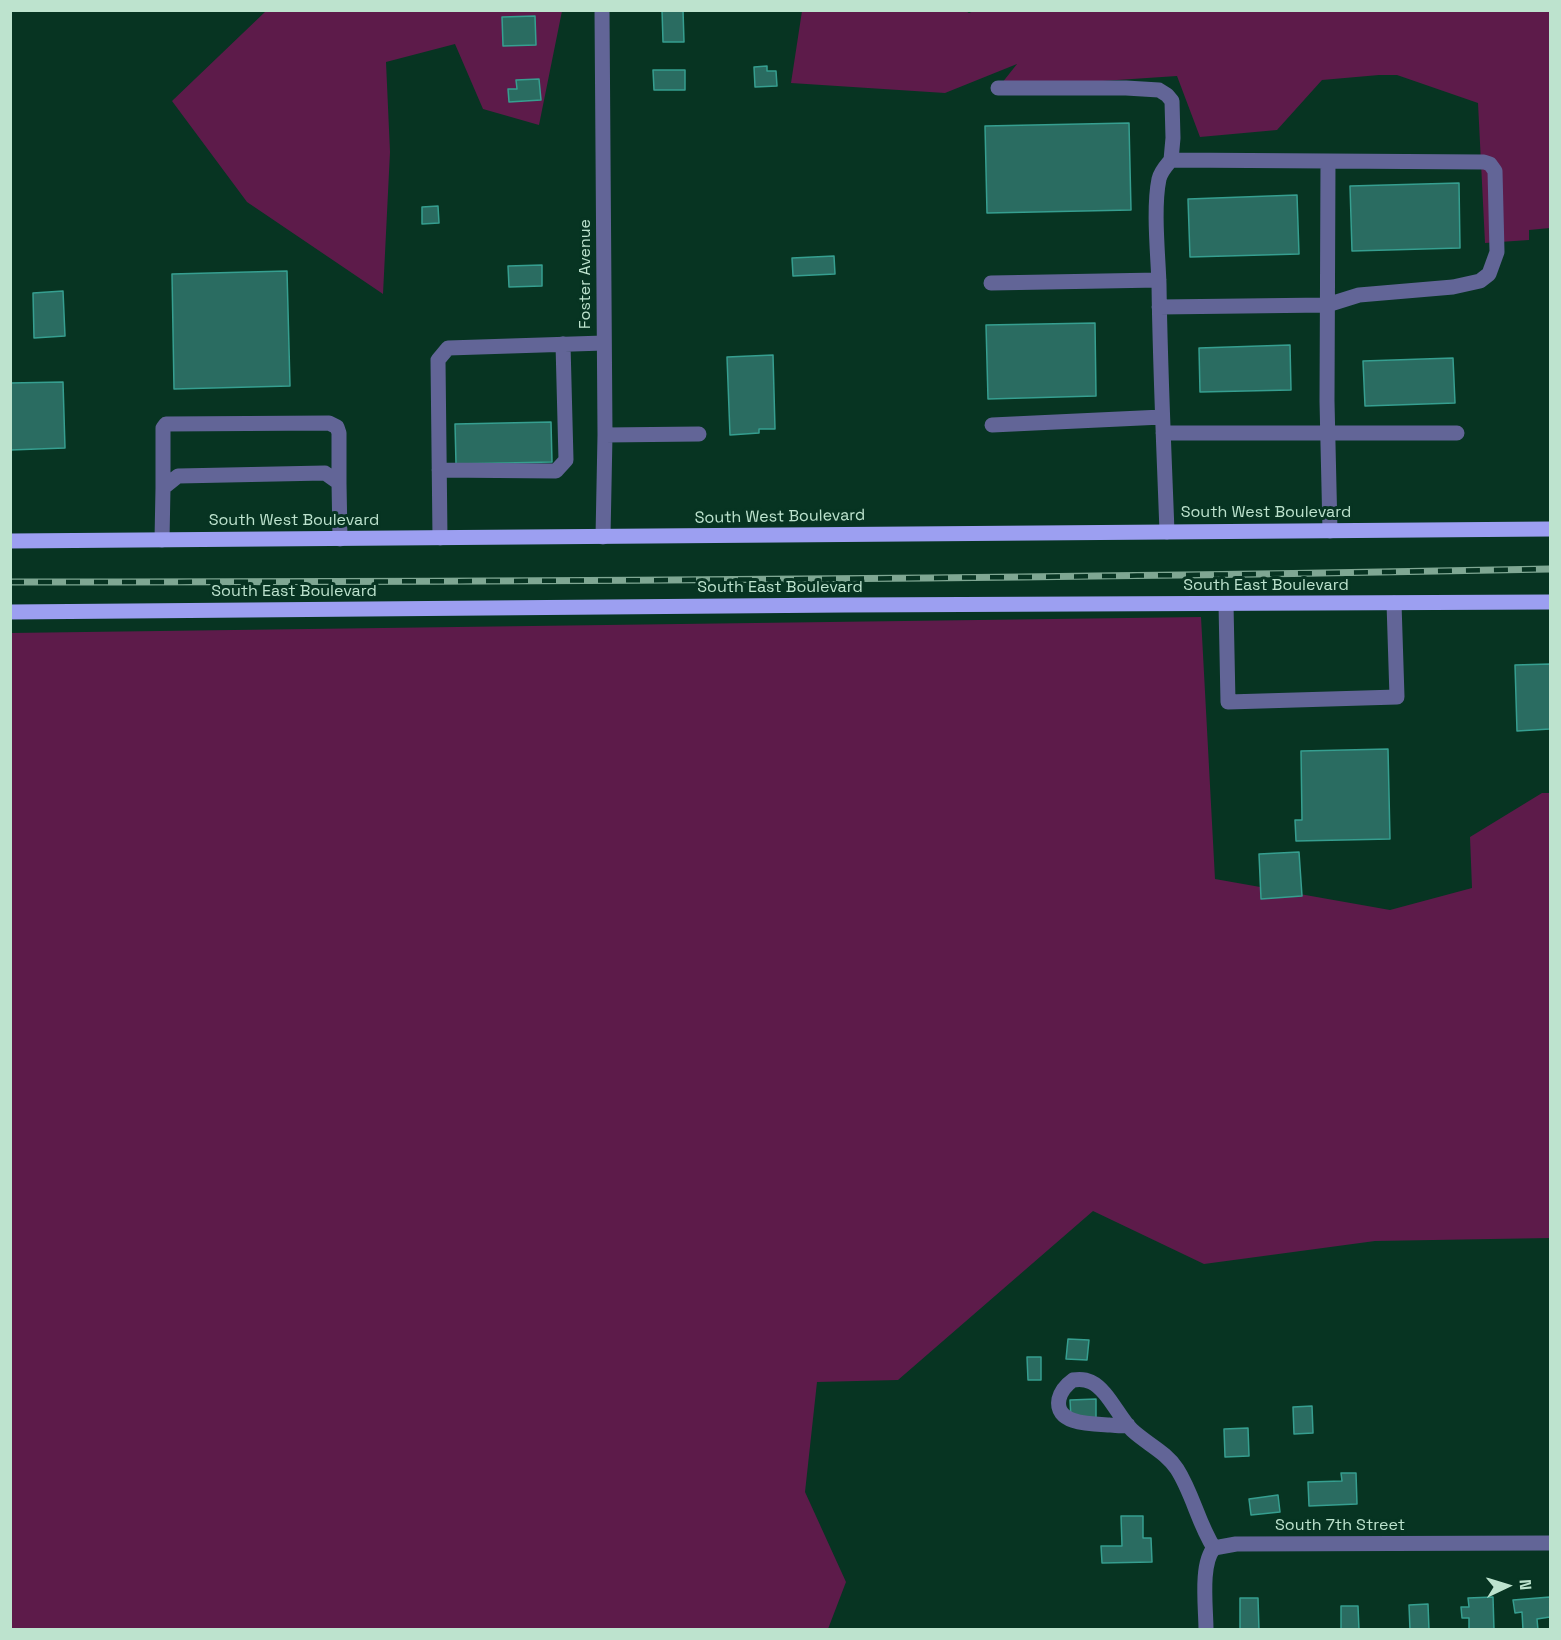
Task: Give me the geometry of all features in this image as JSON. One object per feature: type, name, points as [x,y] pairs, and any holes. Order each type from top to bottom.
[{"type":"main road","name":"South West Boulevard","points":[[10,542],[1551,529]]},
{"type":"main road","name":"South East Boulevard","points":[[10,612],[1551,602]]},
{"type":"street","name":"Foster Avenue","points":[[602,10],[605,435],[603,537]]},
{"type":"street","points":[[998,88],[1159,90],[1172,101],[1171,160],[1158,182],[1159,307],[1167,532]]},
{"type":"street","points":[[1159,307],[1327,305],[1359,295],[1453,288],[1480,281],[1489,274],[1497,252],[1495,171],[1490,164],[1484,162],[1171,160]]},
{"type":"street","points":[[1328,162],[1330,531]]},
{"type":"street","points":[[991,283],[1159,280]]},
{"type":"street","points":[[440,538],[438,360],[448,348],[604,343]]},
{"type":"street","points":[[439,470],[556,471],[566,460],[563,344]]},
{"type":"street","points":[[992,425],[1162,417]]},
{"type":"street","points":[[162,540],[162,428],[166,424],[332,424],[337,427],[339,433],[340,539]]},
{"type":"street","points":[[1163,433],[1457,433]]},
{"type":"street","points":[[605,435],[699,434]]},
{"type":"street","points":[[163,488],[178,476],[325,473],[339,483]]},
{"type":"street","points":[[1226,604],[1228,702],[1397,697],[1395,603]]},
{"type":"street","points":[[1128,1425],[1158,1448],[1177,1469],[1214,1548],[1209,1554],[1206,1570],[1206,1629]]},
{"type":"street","name":"South 7th Street","points":[[1214,1548],[1236,1544],[1551,1543]]},
{"type":"shaded area","points":[[964,10],[969,13],[976,10],[1550,11],[1550,228],[1529,230],[1529,240],[1485,243],[1478,103],[1397,75],[1322,80],[1277,130],[1200,137],[1177,76],[998,88],[1017,64],[945,93],[791,83],[802,11]]},
{"type":"shaded area","points":[[266,11],[562,11],[539,125],[483,109],[455,44],[386,62],[390,152],[383,294],[247,202],[172,101]]},
{"type":"shaded area","points":[[1201,617],[1215,879],[1390,910],[1472,888],[1470,837],[1542,793],[1550,793],[1550,1238],[1375,1241],[1204,1264],[1093,1211],[898,1380],[817,1382],[805,1492],[846,1582],[828,1629],[11,1629],[10,633]]},
{"type":"building","points":[[662,10],[683,10],[684,42],[663,42]]},
{"type":"building","points":[[535,16],[536,45],[503,46],[502,17]]},
{"type":"building","points":[[767,66],[767,71],[776,71],[777,86],[755,87],[754,67]]},
{"type":"building","points":[[653,70],[685,70],[685,90],[654,90]]},
{"type":"building","points":[[539,79],[541,100],[509,102],[508,89],[517,89],[516,80]]},
{"type":"building","points":[[1129,123],[1131,210],[987,213],[985,126]]},
{"type":"building","points":[[1459,183],[1460,248],[1352,251],[1350,186]]},
{"type":"building","points":[[1297,195],[1299,254],[1190,257],[1188,199]]},
{"type":"building","points":[[438,206],[439,223],[422,224],[422,207]]},
{"type":"building","points":[[834,256],[835,274],[793,276],[792,258]]},
{"type":"building","points":[[542,265],[542,286],[509,287],[508,266]]},
{"type":"building","points":[[287,271],[290,386],[174,389],[172,274]]},
{"type":"building","points":[[63,291],[65,336],[34,338],[33,293]]},
{"type":"building","points":[[1095,323],[1096,396],[988,399],[986,325]]},
{"type":"building","points":[[1290,345],[1291,390],[1200,392],[1199,348]]},
{"type":"building","points":[[773,355],[775,429],[759,429],[759,433],[730,435],[727,357]]},
{"type":"building","points":[[1453,358],[1455,403],[1365,406],[1363,361]]},
{"type":"building","points":[[63,382],[65,448],[10,450],[10,383]]},
{"type":"building","points":[[551,422],[552,462],[456,464],[455,424]]},
{"type":"building","points":[[1550,664],[1550,729],[1517,731],[1515,665]]},
{"type":"building","points":[[1388,749],[1390,839],[1296,841],[1295,820],[1302,820],[1301,751]]},
{"type":"building","points":[[1299,852],[1302,896],[1261,899],[1259,854]]},
{"type":"building","points":[[1068,1339],[1089,1340],[1087,1360],[1066,1359]]},
{"type":"building","points":[[1027,1357],[1041,1357],[1041,1380],[1028,1380]]},
{"type":"building","points":[[1096,1399],[1096,1418],[1071,1419],[1070,1400]]},
{"type":"building","points":[[1312,1406],[1313,1433],[1294,1434],[1293,1407]]},
{"type":"building","points":[[1248,1428],[1249,1456],[1225,1457],[1224,1429]]},
{"type":"building","points":[[1341,1473],[1356,1473],[1357,1504],[1309,1506],[1308,1482],[1342,1481]]},
{"type":"building","points":[[1278,1495],[1280,1512],[1251,1515],[1249,1499]]},
{"type":"building","points":[[1121,1516],[1143,1516],[1143,1538],[1151,1538],[1152,1562],[1102,1563],[1101,1546],[1122,1546]]},
{"type":"building","points":[[1493,1597],[1494,1630],[1469,1630],[1469,1618],[1462,1618],[1461,1607],[1469,1607],[1468,1598]]},
{"type":"building","points":[[1550,1597],[1550,1617],[1537,1619],[1538,1630],[1523,1630],[1522,1612],[1515,1613],[1513,1600]]},
{"type":"building","points":[[1240,1598],[1258,1598],[1259,1630],[1240,1630]]},
{"type":"building","points":[[1428,1604],[1429,1630],[1410,1630],[1409,1605]]},
{"type":"building","points":[[1341,1606],[1358,1606],[1359,1630],[1341,1630]]},
{"type":"railway","points":[[10,582],[780,579],[1550,569]]}]
